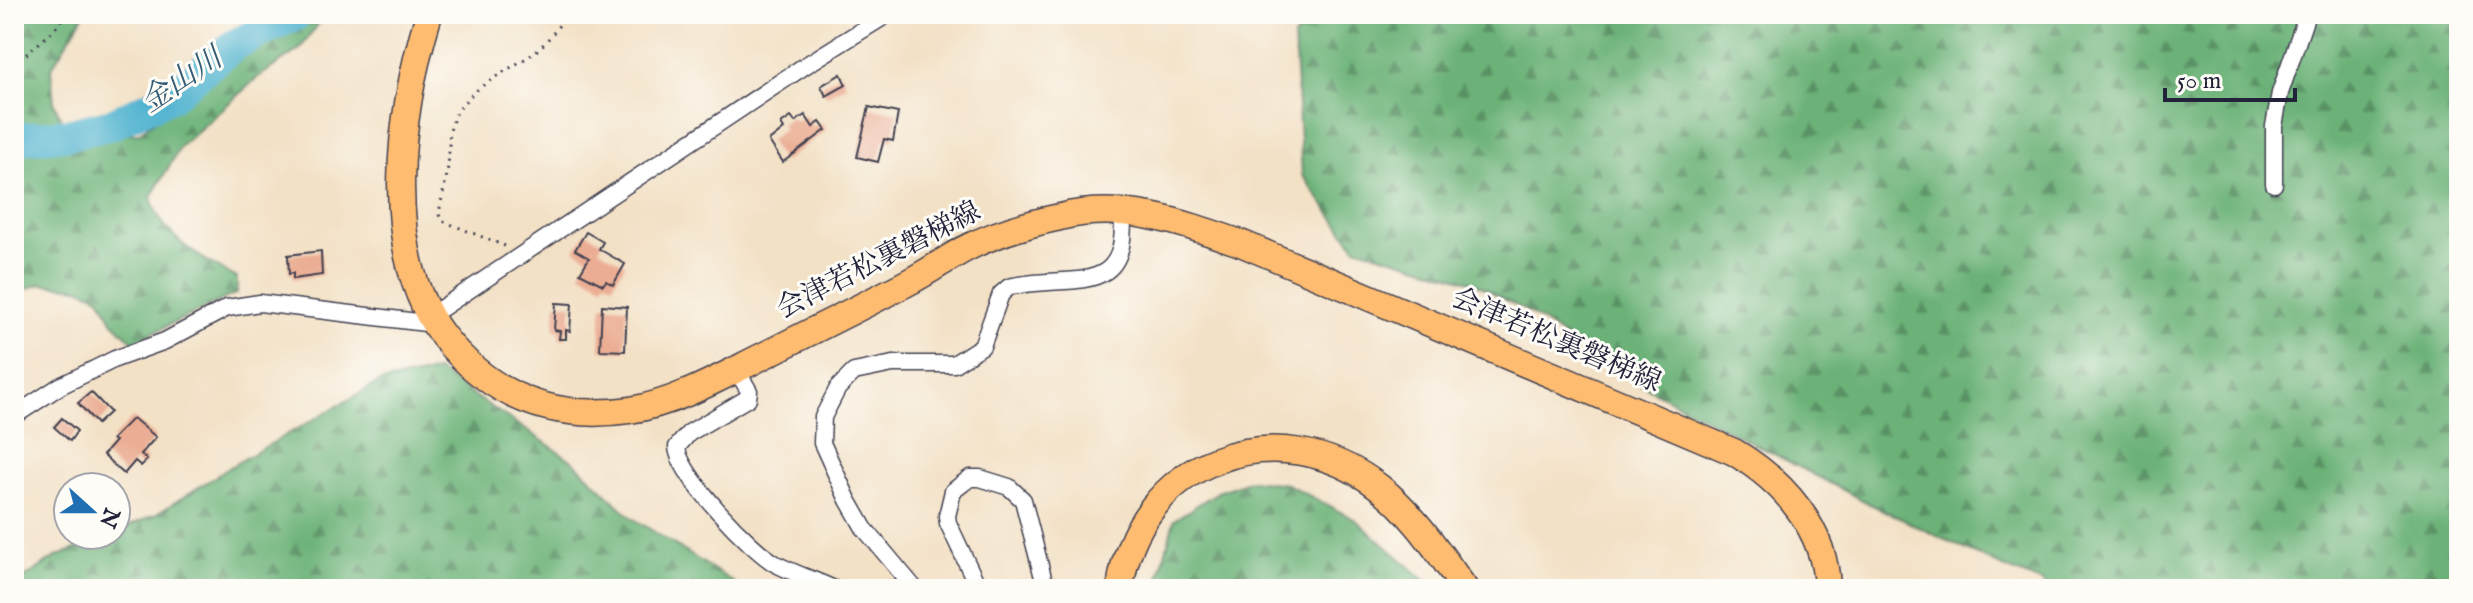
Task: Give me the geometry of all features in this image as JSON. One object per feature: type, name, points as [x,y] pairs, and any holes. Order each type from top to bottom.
[{"type":"main road","name":"会津若松裏磐梯線","points":[[429,14],[416,56],[402,175],[402,228],[413,280],[432,320],[456,352],[478,374],[499,388],[531,402],[577,413],[631,410],[651,405],[736,369],[993,236],[1073,214],[1149,214],[1243,244],[1734,452],[1757,466],[1797,508],[1822,551],[1827,589]]},
{"type":"main road","points":[[1120,589],[1124,563],[1133,539],[1157,500],[1191,471],[1226,455],[1272,448],[1307,452],[1347,468],[1378,486],[1425,534],[1465,589]]},
{"type":"street","points":[[14,416],[60,386],[115,359],[165,341],[227,308],[260,303],[432,320],[523,253],[888,14]]},
{"type":"street","points":[[2274,184],[2274,126],[2280,93],[2307,14]]},
{"type":"street","points":[[915,589],[864,528],[822,443],[823,417],[838,388],[854,372],[893,364],[954,364],[982,346],[1001,294],[1009,287],[1094,278],[1108,272],[1117,259],[1122,242],[1122,212]]},
{"type":"street","points":[[736,369],[749,391],[748,398],[689,433],[677,447],[677,456],[707,499],[759,553],[777,565],[834,589]]},
{"type":"street","points":[[979,589],[947,516],[953,491],[962,482],[980,478],[1009,487],[1023,500],[1046,589]]},
{"type":"path","points":[[14,65],[53,31],[66,14]]},
{"type":"path","points":[[523,253],[445,222],[439,215],[449,163],[449,131],[455,114],[469,98],[534,53],[553,34],[566,14]]},
{"type":"green space","points":[[14,14],[84,14],[51,69],[54,103],[61,119],[85,137],[139,133],[239,55],[322,19],[300,49],[257,78],[181,146],[151,197],[156,211],[173,235],[198,255],[237,278],[237,293],[133,342],[112,321],[100,297],[79,288],[40,284],[14,294]]},
{"type":"green space","points":[[1323,14],[2459,14],[2459,589],[2046,589],[2043,583],[1870,504],[1611,369],[1528,312],[1473,282],[1355,247],[1302,175],[1294,37]]},
{"type":"green space","points":[[437,371],[573,461],[631,517],[733,582],[738,589],[14,589],[14,585],[54,558],[70,551],[132,551],[132,525],[155,515],[235,464],[380,382]]},
{"type":"green space","points":[[1251,480],[1287,484],[1356,520],[1435,589],[1156,589],[1174,520],[1218,492]]},
{"type":"building","points":[[841,74],[846,85],[826,96],[821,86]]},
{"type":"building","points":[[869,107],[898,113],[893,141],[884,139],[878,162],[857,157]]},
{"type":"building","points":[[805,115],[813,127],[820,122],[826,130],[783,162],[769,141],[784,129],[781,124],[791,117],[795,122]]},
{"type":"building","points":[[586,232],[603,242],[599,249],[625,264],[613,285],[606,281],[603,285],[580,273],[589,258],[575,250]]},
{"type":"building","points":[[321,251],[322,275],[293,279],[293,273],[289,274],[288,255]]},
{"type":"building","points":[[556,303],[572,304],[570,331],[566,330],[566,339],[559,339],[560,331],[554,330]]},
{"type":"building","points":[[602,305],[627,307],[625,351],[600,350]]},
{"type":"building","points":[[91,392],[110,412],[97,424],[78,403]]},
{"type":"building","points":[[62,418],[77,431],[70,441],[54,427]]},
{"type":"building","points":[[133,418],[156,437],[141,454],[147,460],[141,466],[135,461],[127,471],[121,471],[103,455],[115,441],[112,439]]},
{"type":"waterway","name":"金山川","points":[[14,139],[71,134],[112,124],[171,96],[234,45],[297,14]]}]
